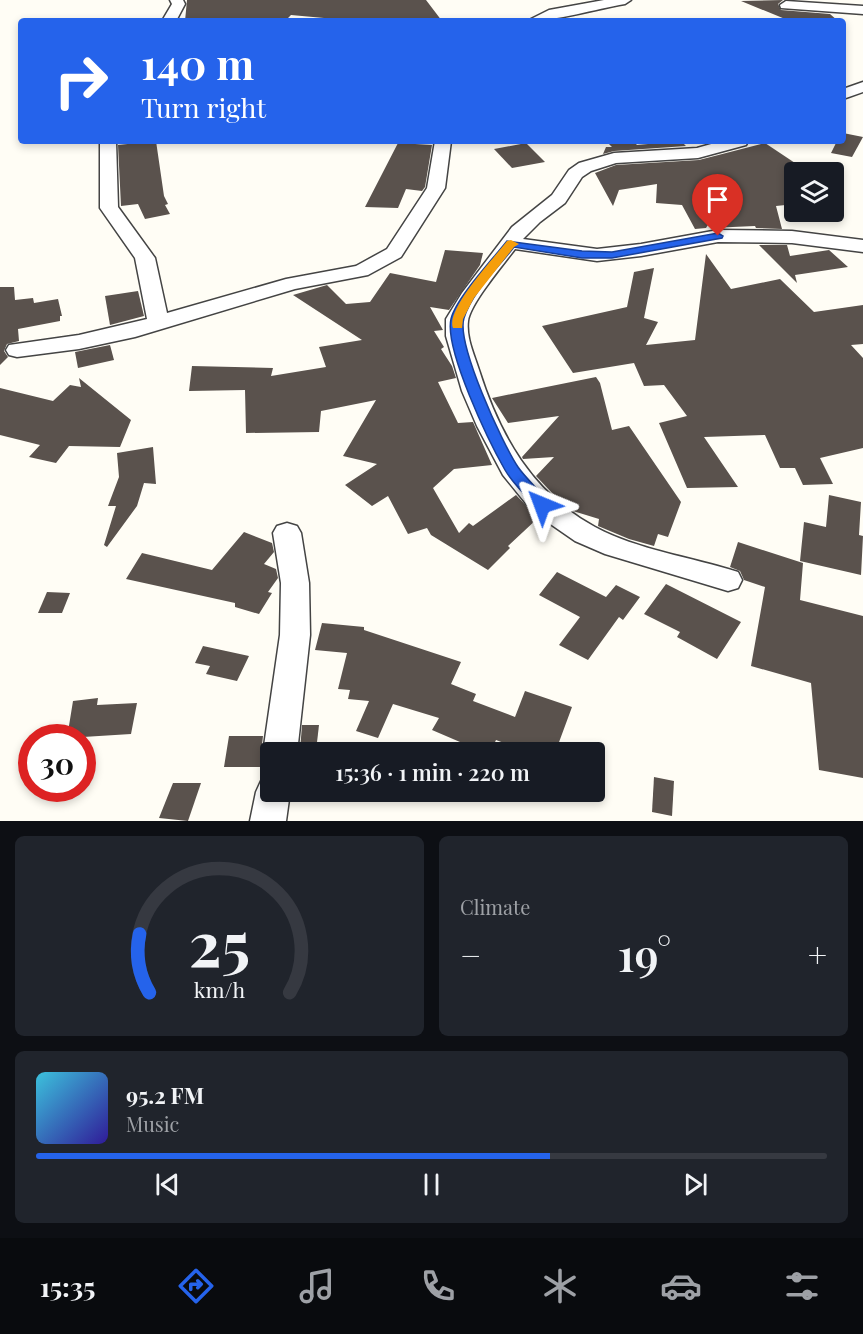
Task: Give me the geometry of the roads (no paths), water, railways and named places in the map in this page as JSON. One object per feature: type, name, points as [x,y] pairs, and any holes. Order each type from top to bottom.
[{"type":"street","points":[[171,18],[179,4],[176,0]]},
{"type":"street","points":[[542,18],[555,13],[625,0]]},
{"type":"street","points":[[784,7],[863,10]]},
{"type":"street","points":[[846,93],[863,87]]},
{"type":"street","points":[[108,144],[109,207],[145,258],[158,323]]},
{"type":"street","points":[[17,350],[79,342],[158,323],[293,283],[361,271],[394,253],[436,188],[443,144]]},
{"type":"street","points":[[728,580],[615,547],[585,534],[542,505],[512,469],[474,391],[457,336],[457,319],[469,297],[519,231],[559,199],[575,174],[585,166],[614,158],[698,153],[730,144]]},
{"type":"street","points":[[511,243],[597,255],[641,250],[718,236],[792,237],[863,246]]},
{"type":"street","points":[[281,742],[295,635],[295,583],[288,533]]},
{"type":"street","points":[[268,821],[271,802]]}]
